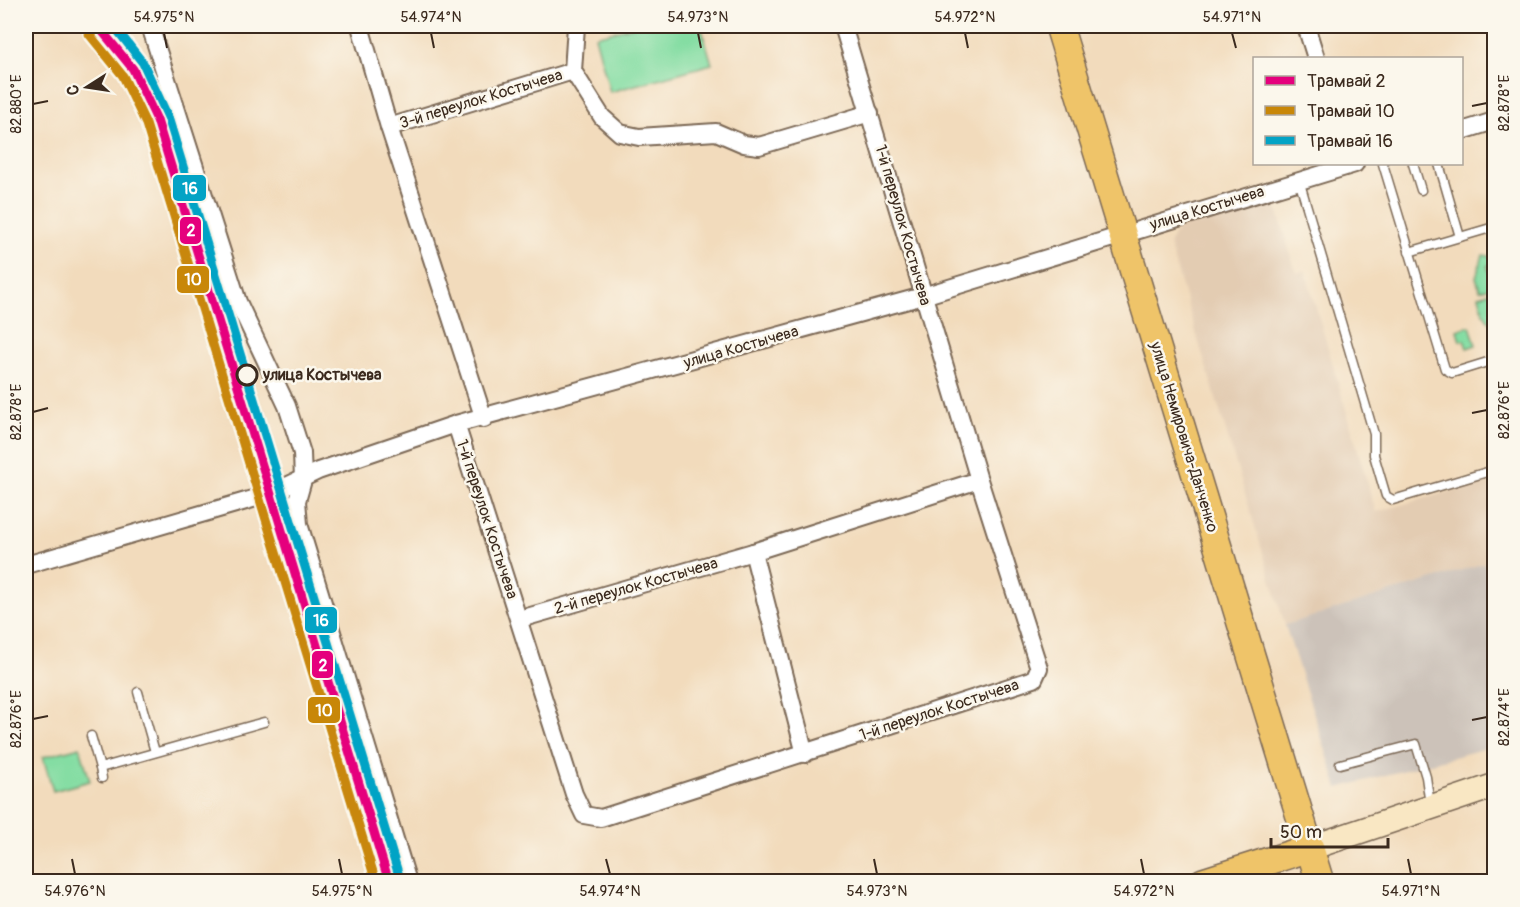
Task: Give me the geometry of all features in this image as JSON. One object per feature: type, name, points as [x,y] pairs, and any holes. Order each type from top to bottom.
[{"type":"main road","name":"улица Немировича-Данченко","points":[[1059,26],[1320,882]]},
{"type":"main road","points":[[1203,882],[1310,848]]},
{"type":"street","points":[[150,26],[238,302],[287,406],[302,453],[303,480],[297,501],[299,524],[408,882]]},
{"type":"street","name":"1-й переулок Костычева","points":[[360,26],[389,127],[484,419]]},
{"type":"street","name":"3-й переулок Костычева","points":[[576,26],[573,72],[603,117],[620,133],[639,137],[716,132],[744,144],[759,146],[870,113]]},
{"type":"street","name":"1-й переулок Костычева","points":[[456,424],[574,794],[584,815],[601,818],[1034,679],[1039,668],[979,480],[843,26]]},
{"type":"street","points":[[1306,26],[1316,57]]},
{"type":"street","name":"3-й переулок Костычева","points":[[389,127],[573,72]]},
{"type":"street","points":[[1463,130],[1494,122]]},
{"type":"street","name":"улица Костычева","points":[[26,565],[270,494],[318,471],[456,424],[484,419],[923,296],[1347,165]]},
{"type":"street","name":"2-й переулок Костычева","points":[[520,619],[753,552],[979,480]]},
{"type":"street","points":[[753,552],[805,754]]},
{"type":"street","points":[[332,725],[380,868],[408,882]]},
{"type":"street","points":[[1310,848],[1494,786]]},
{"type":"lane","points":[[1383,165],[1445,369],[1452,373],[1494,360]]},
{"type":"lane","points":[[1413,165],[1421,190]]},
{"type":"lane","points":[[1439,165],[1460,237]]},
{"type":"lane","points":[[1299,180],[1374,434],[1374,455],[1386,496],[1393,500],[1494,470]]},
{"type":"lane","points":[[1409,252],[1494,227]]},
{"type":"lane","points":[[138,692],[155,752]]},
{"type":"lane","points":[[100,768],[264,722]]},
{"type":"lane","points":[[91,736],[102,778]]},
{"type":"lane","points":[[1340,764],[1416,744],[1426,777],[1430,808]]},
{"type":"shaded area","points":[[1274,199],[1296,273],[1305,270],[1376,512],[1494,479],[1494,560],[1285,625],[1169,244],[1178,228]]},
{"type":"shaded area","points":[[1494,560],[1494,746],[1338,788],[1285,625]]},
{"type":"green space","points":[[635,26],[701,26],[712,64],[610,92],[595,36]]},
{"type":"green space","points":[[1483,255],[1489,256],[1492,264],[1487,266],[1494,286],[1480,290],[1476,277]]},
{"type":"green space","points":[[1494,291],[1494,330],[1484,314],[1479,296]]},
{"type":"green space","points":[[1470,326],[1476,345],[1467,348],[1464,340],[1460,341],[1457,330]]},
{"type":"green space","points":[[80,747],[90,781],[53,791],[43,757]]},
{"type":"tram line","name":"2","points":[[98,26],[133,69],[157,120],[389,882]]},
{"type":"tram line","name":"16","points":[[114,26],[143,63],[168,117],[400,879]]},
{"type":"tram line","name":"10","points":[[89,34],[123,76],[146,124],[376,882]]},
{"type":"place","name":"улица Костычева","points":[[247,375]]}]
